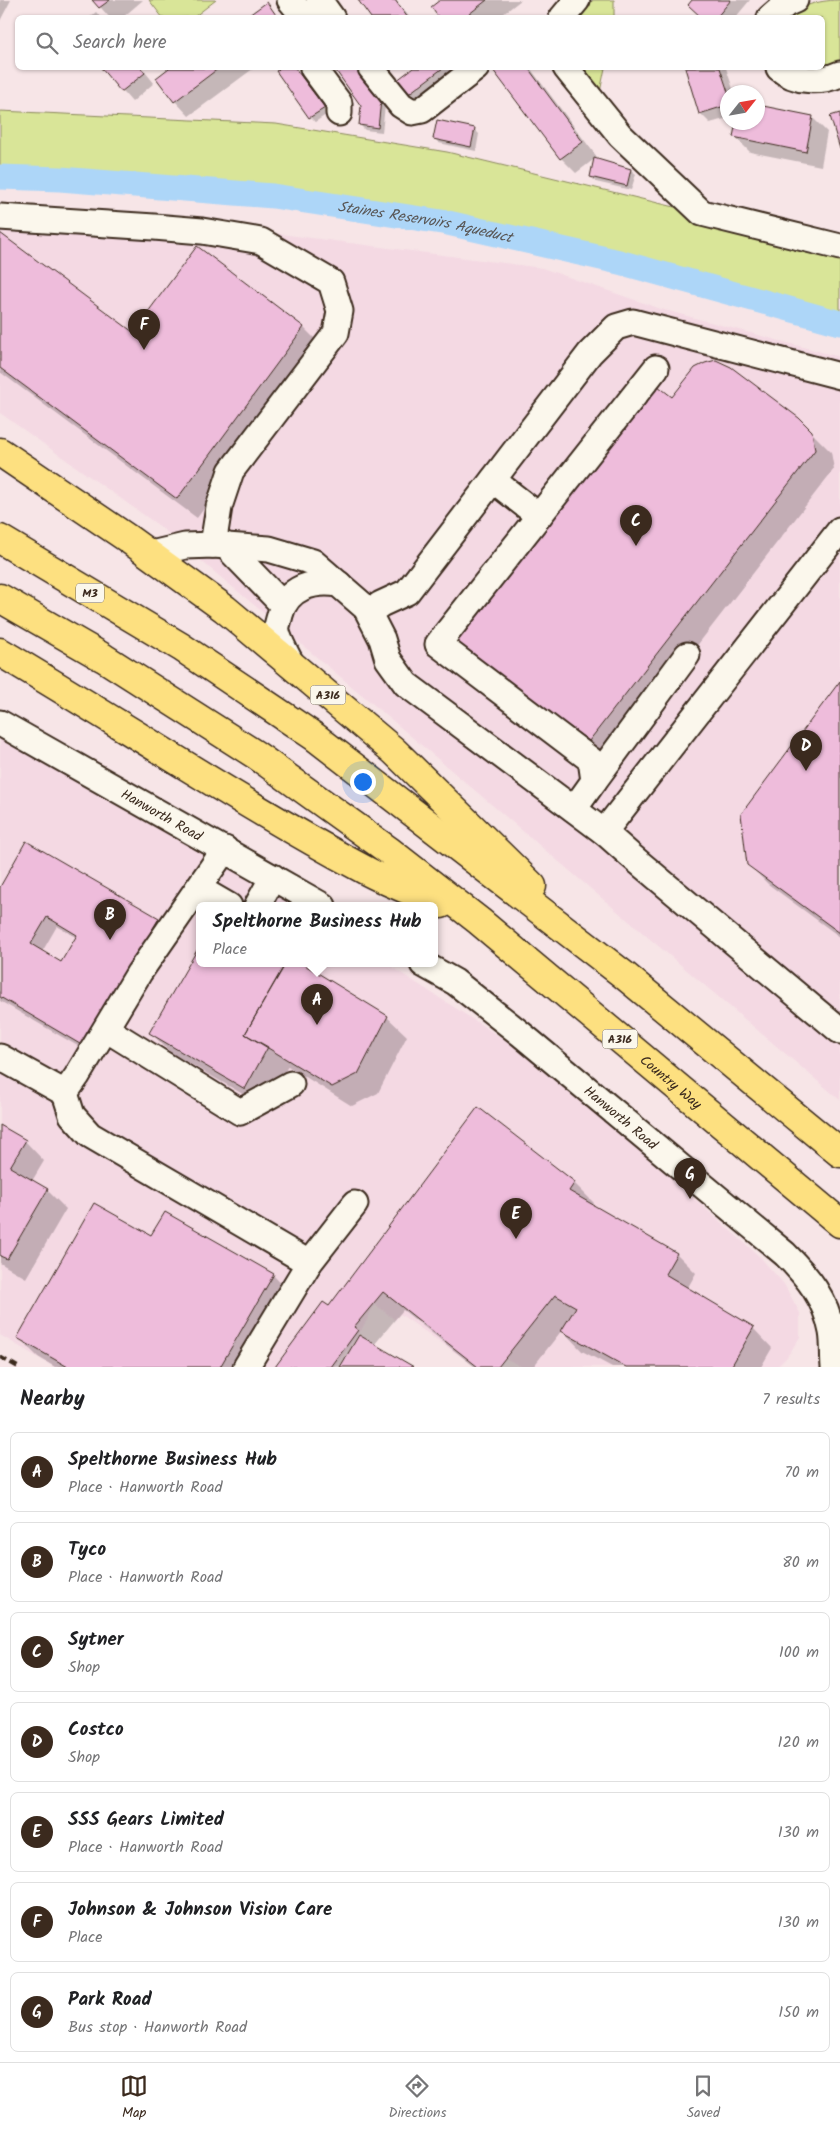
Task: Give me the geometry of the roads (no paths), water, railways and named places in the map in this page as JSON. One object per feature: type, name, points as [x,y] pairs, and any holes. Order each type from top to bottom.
[{"type":"highway","name":"A316","points":[[0,452],[151,554],[225,609],[291,663],[394,751],[624,975]]},
{"type":"highway","name":"M3","points":[[0,538],[181,647]]},
{"type":"highway","name":"A316","points":[[0,598],[104,658],[256,755],[388,850],[479,921]]},
{"type":"highway","name":"A316","points":[[181,647],[315,737],[624,975],[840,1153]]},
{"type":"highway","name":"A316","points":[[0,652],[109,716],[247,802],[366,871],[436,902]]},
{"type":"highway","name":"A316","points":[[438,903],[479,921]]},
{"type":"highway","name":"Country Way","points":[[479,921],[840,1223]]},
{"type":"street","points":[[290,0],[302,15]]},
{"type":"street","points":[[319,0],[330,15]]},
{"type":"street","points":[[564,15],[577,0]]},
{"type":"street","points":[[773,15],[786,4],[795,0]]},
{"type":"street","points":[[314,70],[339,103],[339,113]]},
{"type":"street","points":[[373,70],[401,105],[412,112],[422,110],[473,70]]},
{"type":"street","points":[[568,70],[620,135],[702,213],[840,247]]},
{"type":"street","points":[[783,70],[799,79],[817,80],[840,74]]},
{"type":"street","points":[[0,217],[202,231],[261,241],[331,282],[340,311],[336,333],[232,471],[219,507],[219,545],[283,605]]},
{"type":"street","points":[[369,612],[380,604],[407,592],[590,353],[616,327],[633,322],[840,376]]},
{"type":"street","points":[[594,781],[591,760],[438,644],[656,368]]},
{"type":"street","points":[[493,480],[539,516]]},
{"type":"street","points":[[604,832],[840,530]]},
{"type":"street","points":[[151,554],[185,546],[219,545],[268,549],[313,562],[363,603],[369,612],[388,659],[406,684],[604,832],[840,1031]]},
{"type":"street","points":[[291,663],[277,630],[283,605],[293,593],[307,585],[322,581],[339,584]]},
{"type":"street","points":[[574,809],[687,655]]},
{"type":"street","name":"Hanworth Road","points":[[1,725],[316,902]]},
{"type":"street","points":[[65,1093],[139,973],[225,850]]},
{"type":"street","points":[[259,902],[273,877]]},
{"type":"street","points":[[198,888],[222,902]]},
{"type":"street","name":"Hanworth Road","points":[[428,967],[455,982],[522,1034],[785,1254],[809,1279],[822,1298],[832,1332],[834,1367]]},
{"type":"street","points":[[106,1029],[240,1112],[291,1084]]},
{"type":"street","points":[[0,1056],[65,1093],[72,1115],[90,1135],[309,1263]]},
{"type":"street","points":[[246,1367],[309,1263],[354,1204]]},
{"type":"waterway","name":"Staines Reservoirs Aqueduct","points":[[0,177],[60,179],[273,196],[448,223],[619,262],[840,323]]},
{"type":"railway","points":[[0,1357],[18,1367]]},
{"type":"place","name":"Johnson & Johnson Vision Care","points":[[144,350]]},
{"type":"place","name":"Sytner","points":[[636,546]]},
{"type":"place","name":"Costco","points":[[806,771]]},
{"type":"place","name":"Tyco","points":[[110,940]]},
{"type":"place","name":"Spelthorne Business Hub","points":[[317,1025]]},
{"type":"place","name":"Park Road","points":[[690,1199]]},
{"type":"place","name":"SSS Gears Limited","points":[[516,1239]]}]
